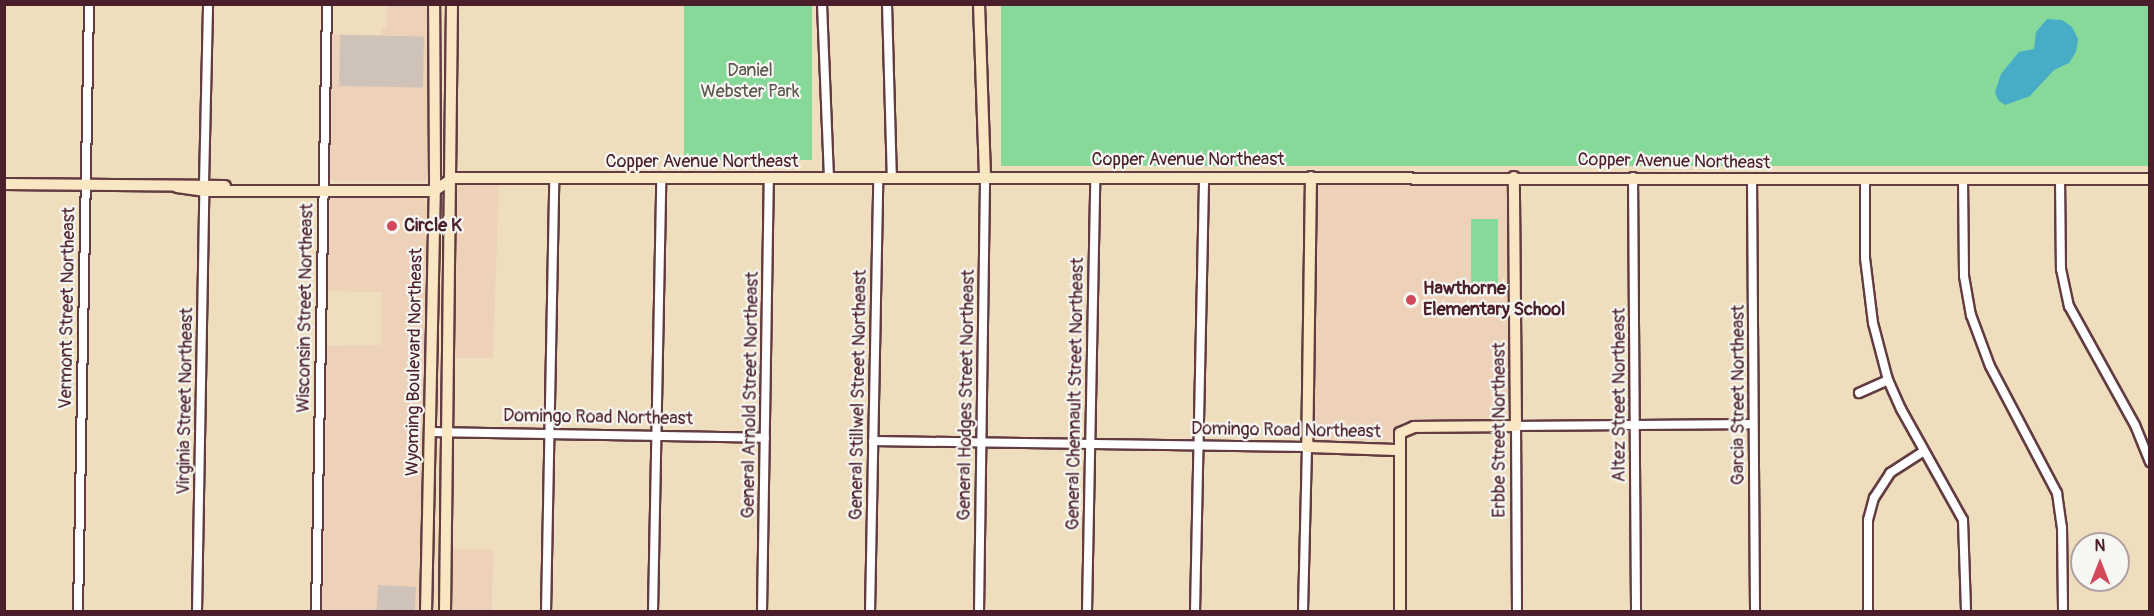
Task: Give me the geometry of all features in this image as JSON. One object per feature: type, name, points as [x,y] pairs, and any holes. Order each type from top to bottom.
[{"type":"street","name":"Vermont Street Northeast","points":[[78,612],[89,4]]},
{"type":"street","name":"Virginia Street Northeast","points":[[197,612],[208,4]]},
{"type":"street","name":"Wisconsin Street Northeast","points":[[316,612],[327,4]]},
{"type":"street","name":"Wyoming Boulevard Northeast","points":[[427,609],[434,191],[434,4]]},
{"type":"street","name":"Wyoming Boulevard Northeast","points":[[444,612],[453,178],[452,4]]},
{"type":"street","points":[[822,4],[829,178]]},
{"type":"street","points":[[887,4],[892,178]]},
{"type":"street","points":[[979,4],[985,178]]},
{"type":"street","name":"General Chennault Street Northeast","points":[[1087,612],[1095,177]]},
{"type":"street","points":[[1195,612],[1204,177]]},
{"type":"street","points":[[1303,612],[1311,177]]},
{"type":"street","name":"Erbbe Street Northeast","points":[[1514,177],[1517,612]]},
{"type":"street","name":"Altez Street Northeast","points":[[1633,177],[1636,612]]},
{"type":"street","points":[[4,184],[434,191],[453,178]]},
{"type":"street","name":"Copper Avenue Northeast","points":[[453,178],[2150,179]]},
{"type":"street","points":[[546,612],[554,178]]},
{"type":"street","name":"General Arnold Street Northeast","points":[[762,612],[769,178]]},
{"type":"street","name":"General Stillwel Street Northeast","points":[[870,612],[878,178]]},
{"type":"street","name":"General Hodges Street Northeast","points":[[979,612],[985,178]]},
{"type":"street","points":[[2060,178],[2061,268],[2069,306],[2135,425],[2150,462]]},
{"type":"street","points":[[653,612],[661,179]]},
{"type":"street","name":"Garcia Street Northeast","points":[[1752,179],[1755,612]]},
{"type":"street","points":[[1963,179],[1964,276],[1971,315],[1990,366],[2057,493],[2062,527],[2064,612]]},
{"type":"street","points":[[1865,180],[1867,291],[1888,380],[1963,520],[1966,612]]},
{"type":"street","points":[[1859,393],[1888,380]]},
{"type":"street","name":"Domingo Road Northeast","points":[[873,441],[1398,450],[1400,433],[1408,428],[1754,424]]},
{"type":"street","name":"Domingo Road Northeast","points":[[430,432],[765,438]]},
{"type":"street","points":[[1398,450],[1400,612]]},
{"type":"street","points":[[1868,612],[1868,520],[1874,498],[1890,473],[1924,451]]},
{"type":"shaded area","points":[[387,5],[428,5],[427,181],[334,182],[329,177],[332,34],[381,35],[382,28],[386,28]]},
{"type":"shaded area","points":[[340,35],[424,36],[423,87],[339,86]]},
{"type":"shaded area","points":[[462,183],[499,184],[493,358],[454,358],[457,188]]},
{"type":"shaded area","name":"Hawthorne Elementary School","points":[[1316,183],[1510,183],[1507,418],[1400,422],[1393,440],[1313,440]]},
{"type":"shaded area","points":[[334,197],[422,199],[427,203],[420,611],[321,612],[326,346],[381,345],[382,292],[327,291],[328,202]]},
{"type":"shaded area","points":[[450,549],[493,550],[492,612],[449,611]]},
{"type":"shaded area","points":[[378,585],[416,587],[415,612],[377,611]]},
{"type":"green space","name":"Daniel Webster Park","points":[[684,5],[812,5],[812,160],[684,160]]},
{"type":"green space","points":[[1001,5],[2149,5],[2149,166],[1001,166]]},
{"type":"green space","points":[[1471,219],[1498,219],[1498,287],[1471,287]]},
{"type":"water","points":[[2047,19],[2062,20],[2072,27],[2078,39],[2076,52],[2069,63],[2054,70],[2030,96],[2005,105],[1998,100],[1995,92],[2001,74],[2019,52],[2034,49],[2036,32]]},
{"type":"place","name":"Circle K","points":[[392,226]]},
{"type":"place","name":"Hawthorne Elementary School","points":[[1411,300]]}]
